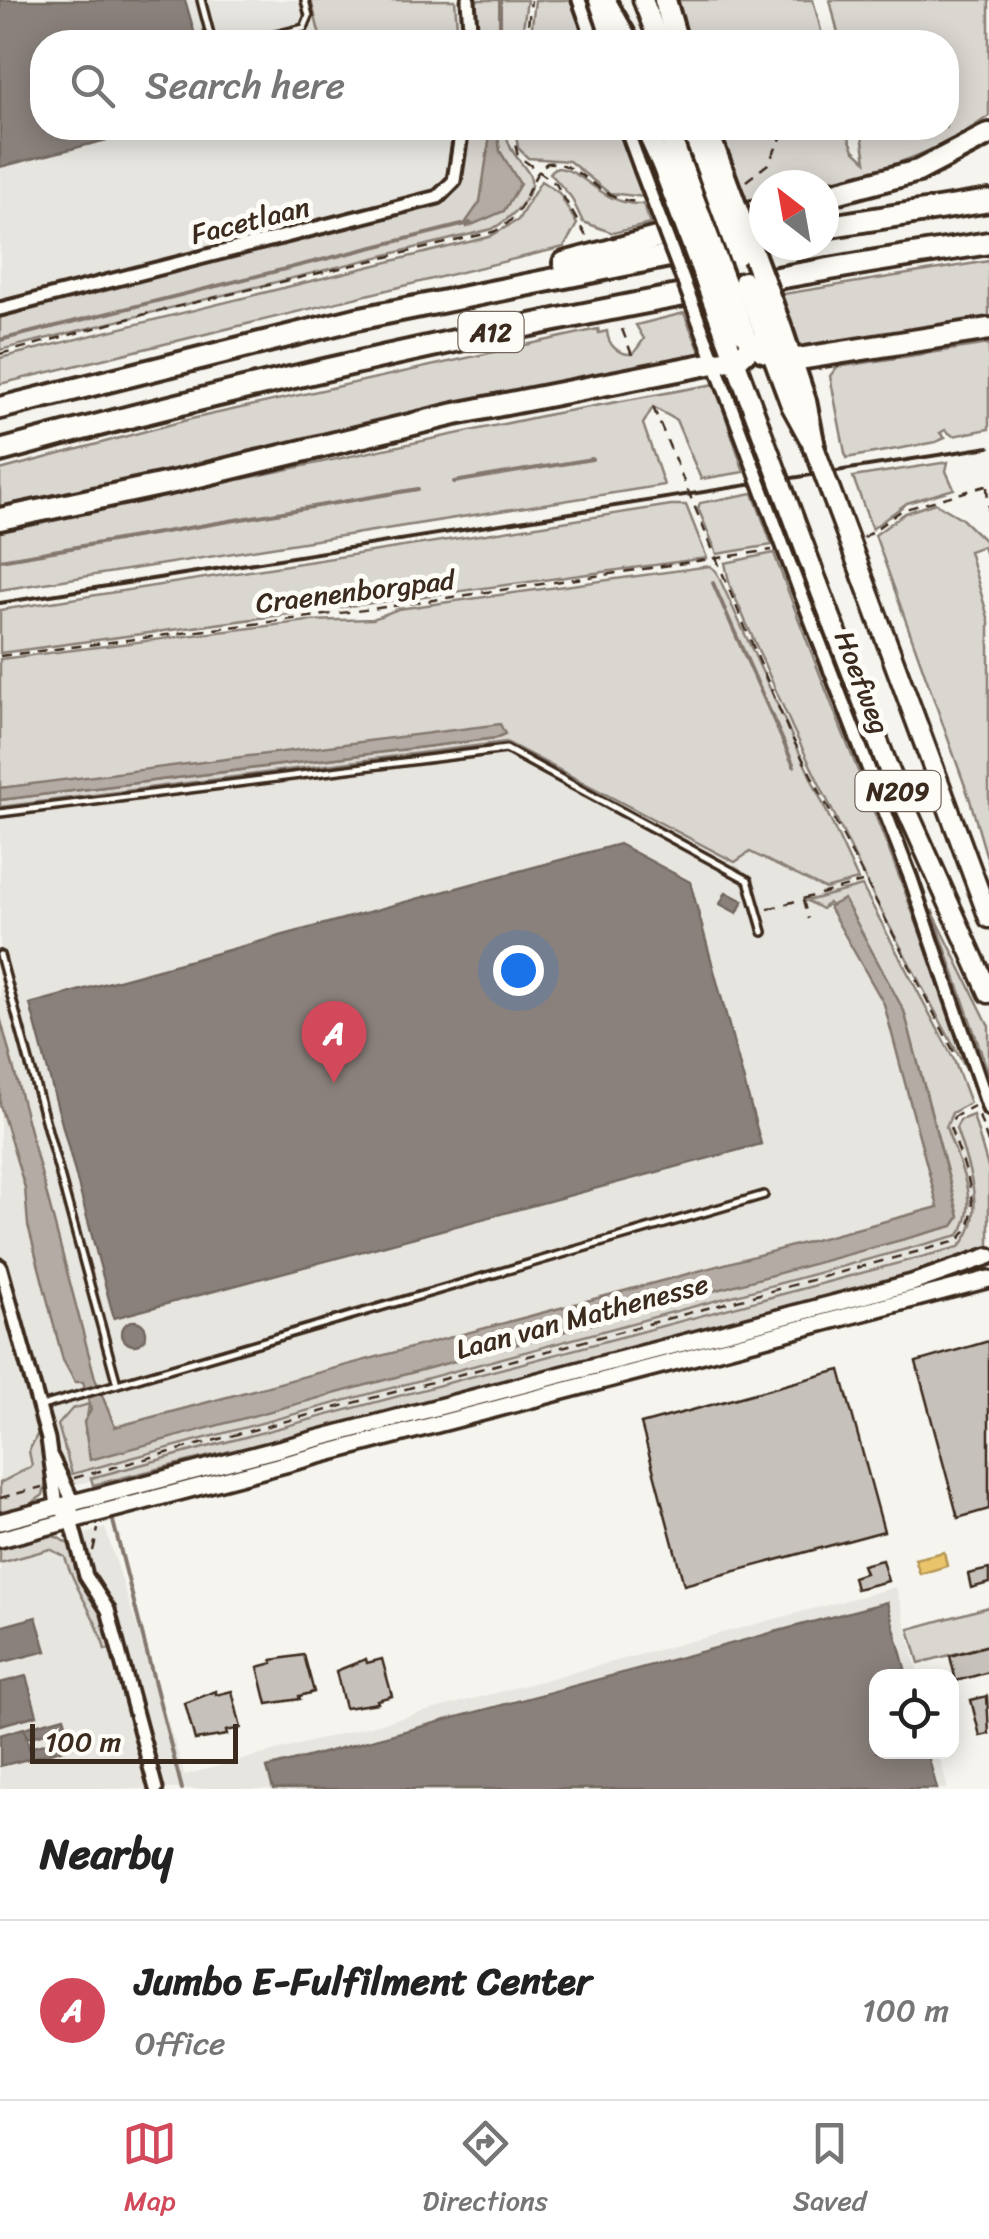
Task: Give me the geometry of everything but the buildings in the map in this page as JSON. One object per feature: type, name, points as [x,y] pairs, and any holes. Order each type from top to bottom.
[{"type":"highway","points":[[603,0],[605,30]]},
{"type":"highway","points":[[603,0],[621,30]]},
{"type":"highway","points":[[665,0],[674,30]]},
{"type":"highway","points":[[839,192],[918,170],[989,134]]},
{"type":"highway","name":"N209","points":[[668,140],[671,163],[762,340],[800,390],[814,447]]},
{"type":"highway","name":"N209","points":[[707,140],[762,340]]},
{"type":"highway","points":[[839,225],[989,202]]},
{"type":"highway","name":"A12","points":[[462,296],[631,242],[749,213]]},
{"type":"highway","name":"A12","points":[[0,408],[462,296],[749,240]]},
{"type":"highway","name":"A12","points":[[0,451],[434,344],[738,284],[989,243]]},
{"type":"highway","points":[[0,519],[174,482],[455,414],[724,361],[762,340],[828,353],[989,329]]},
{"type":"highway","points":[[800,390],[828,353]]},
{"type":"main road","points":[[643,0],[654,30]]},
{"type":"main road","name":"N209","points":[[655,140],[671,163],[702,272],[762,340]]},
{"type":"main road","name":"N209","points":[[699,140],[709,156],[762,340]]},
{"type":"main road","name":"Hoefweg","points":[[724,361],[749,398],[889,770],[989,994]]},
{"type":"main road","name":"Hoefweg","points":[[814,447],[989,918]]},
{"type":"street","points":[[468,0],[470,30]]},
{"type":"street","points":[[578,0],[599,30]]},
{"type":"street","name":"Facetlaan","points":[[0,310],[438,197],[454,181],[460,140]]},
{"type":"street","name":"Hoefweg","points":[[630,140],[706,340],[724,361],[729,401],[911,878],[989,1110]]},
{"type":"street","name":"Laan van Mathenesse","points":[[0,1522],[912,1283],[989,1256]]},
{"type":"street","points":[[0,1266],[52,1458],[52,1484],[71,1520],[86,1576],[108,1610],[156,1789]]},
{"type":"street","points":[[0,1539],[989,1279]]},
{"type":"street","points":[[52,1458],[66,1480],[65,1504]]},
{"type":"lane","points":[[200,0],[209,30]]},
{"type":"lane","points":[[296,30],[304,28],[309,16],[305,0]]},
{"type":"lane","points":[[0,813],[506,749],[748,880],[763,932]]},
{"type":"lane","points":[[0,955],[118,1384]]},
{"type":"lane","points":[[38,1408],[764,1195]]},
{"type":"path","points":[[527,30],[530,0]]},
{"type":"path","points":[[514,140],[518,156],[568,199],[586,236]]},
{"type":"path","points":[[0,354],[146,314],[493,232],[520,212],[539,171]]},
{"type":"path","points":[[622,330],[632,355]]},
{"type":"path","points":[[653,407],[788,730],[958,1060]]},
{"type":"path","points":[[987,485],[989,518]]},
{"type":"path","name":"Craenenborgpad","points":[[0,656],[716,561]]},
{"type":"path","points":[[758,911],[863,882]]},
{"type":"path","points":[[803,899],[808,919]]},
{"type":"path","name":"Laan van Mathenesse","points":[[66,1480],[957,1241],[968,1228],[974,1204],[950,1127],[954,1117],[976,1106],[989,1145]]},
{"type":"path","points":[[0,1498],[52,1484]]},
{"type":"shaded area","points":[[0,0],[482,0],[488,30],[30,30],[30,140],[477,140],[469,204],[0,323]]},
{"type":"shaded area","points":[[311,0],[455,0],[457,30],[318,30]]},
{"type":"shaded area","points":[[475,0],[527,0],[523,30],[476,30]]},
{"type":"shaded area","points":[[535,0],[572,0],[583,30],[531,30]]},
{"type":"shaded area","points":[[676,0],[813,0],[821,30],[683,30]]},
{"type":"shaded area","points":[[830,0],[989,0],[989,116],[959,135],[959,30],[837,30]]},
{"type":"shaded area","points":[[466,140],[508,140],[531,179],[531,188],[521,205],[492,229],[0,350],[0,317],[444,201],[460,187]]},
{"type":"shaded area","points":[[489,140],[499,140],[500,151],[520,184],[504,211],[467,227],[466,222],[480,202]]},
{"type":"shaded area","points":[[517,140],[624,140],[645,197],[609,193],[569,161],[528,158],[518,148]]},
{"type":"shaded area","points":[[718,140],[850,140],[866,161],[863,140],[950,140],[910,158],[839,178],[839,170],[749,170],[749,202],[745,203]]},
{"type":"shaded area","points":[[554,168],[574,173],[615,199],[643,204],[650,224],[613,233],[583,222],[571,197],[550,173]]},
{"type":"shaded area","points":[[541,181],[559,193],[577,224],[564,247],[0,384],[0,358],[489,237],[518,220]]},
{"type":"shaded area","points":[[989,261],[989,321],[795,351],[777,295]]},
{"type":"shaded area","points":[[684,313],[701,354],[429,408],[245,454],[184,474],[0,514],[0,470],[191,419],[598,329],[599,333],[607,331],[615,348],[633,354],[644,339],[636,325]]},
{"type":"shaded area","points":[[989,344],[989,429],[953,436],[945,430],[940,433],[945,438],[936,442],[846,458],[830,376],[837,367]]},
{"type":"shaded area","points":[[715,384],[744,472],[701,479],[676,420],[653,407],[643,424],[664,485],[0,590],[0,530],[551,414]]},
{"type":"shaded area","points":[[948,462],[946,471],[954,489],[907,503],[872,529],[853,477]]},
{"type":"shaded area","points":[[753,493],[772,545],[717,554],[698,508],[700,503]]},
{"type":"shaded area","points":[[935,503],[961,518],[989,545],[989,565],[983,546],[969,551],[989,621],[989,865],[970,800],[875,535],[905,513]]},
{"type":"shaded area","points":[[686,505],[707,558],[0,653],[0,610]]},
{"type":"shaded area","points":[[774,553],[923,940],[967,1071],[874,897],[730,586],[725,563]]},
{"type":"shaded area","points":[[710,566],[716,571],[858,880],[825,889],[750,852],[735,862],[506,742],[0,807],[0,800],[496,738],[0,788],[0,659],[308,621],[373,619],[398,609]]},
{"type":"shaded area","points":[[702,582],[935,1058],[989,1220],[984,1241],[0,1505],[0,688]]},
{"type":"shaded area","points":[[500,724],[505,734],[496,738],[0,800],[0,788]]},
{"type":"shaded area","points":[[862,886],[954,1060],[970,1103],[952,1113],[946,1127],[968,1195],[965,1223],[959,1235],[72,1474],[58,1425],[72,1409],[89,1404],[85,1433],[101,1454],[953,1226],[959,1217],[904,1011],[828,903],[822,909],[807,901]]},
{"type":"shaded area","points":[[844,899],[904,1011],[959,1217],[953,1226],[90,1460],[84,1422],[91,1410],[83,1382],[75,1382],[63,1360],[28,1225],[25,1188],[0,1105],[0,1017],[95,1378],[115,1427],[938,1207],[884,1004],[829,907]]},
{"type":"shaded area","points":[[932,910],[989,1026],[989,1075]]},
{"type":"shaded area","points":[[973,1115],[989,1171],[989,1252],[910,1279],[703,1334],[93,1485],[91,1478],[959,1247],[968,1235],[974,1206],[970,1174],[956,1128],[960,1120]]},
{"type":"shaded area","points":[[39,1431],[47,1477],[43,1495],[24,1509],[0,1516],[0,1483],[32,1466],[29,1451]]},
{"type":"shaded area","points":[[105,1528],[185,1775],[896,1587],[917,1669],[869,1669],[869,1759],[940,1759],[948,1789],[0,1789],[0,1558]]},
{"type":"shaded area","points":[[40,1535],[57,1537],[70,1545],[114,1648],[105,1650],[65,1557],[50,1549],[0,1563],[0,1546]]},
{"type":"shaded area","points":[[989,1607],[989,1645],[919,1663],[909,1629]]},
{"type":"waterway","points":[[500,0],[500,30]]},
{"type":"waterway","points":[[0,340],[470,223]]},
{"type":"waterway","points":[[454,482],[592,459]]},
{"type":"waterway","points":[[0,560],[418,489]]},
{"type":"waterway","points":[[713,583],[794,766]]},
{"type":"waterway","points":[[113,1521],[182,1789]]},
{"type":"railway","points":[[0,603],[989,447]]},
{"type":"place","name":"Jumbo E-Fulfilment Center","points":[[334,1083]]}]
